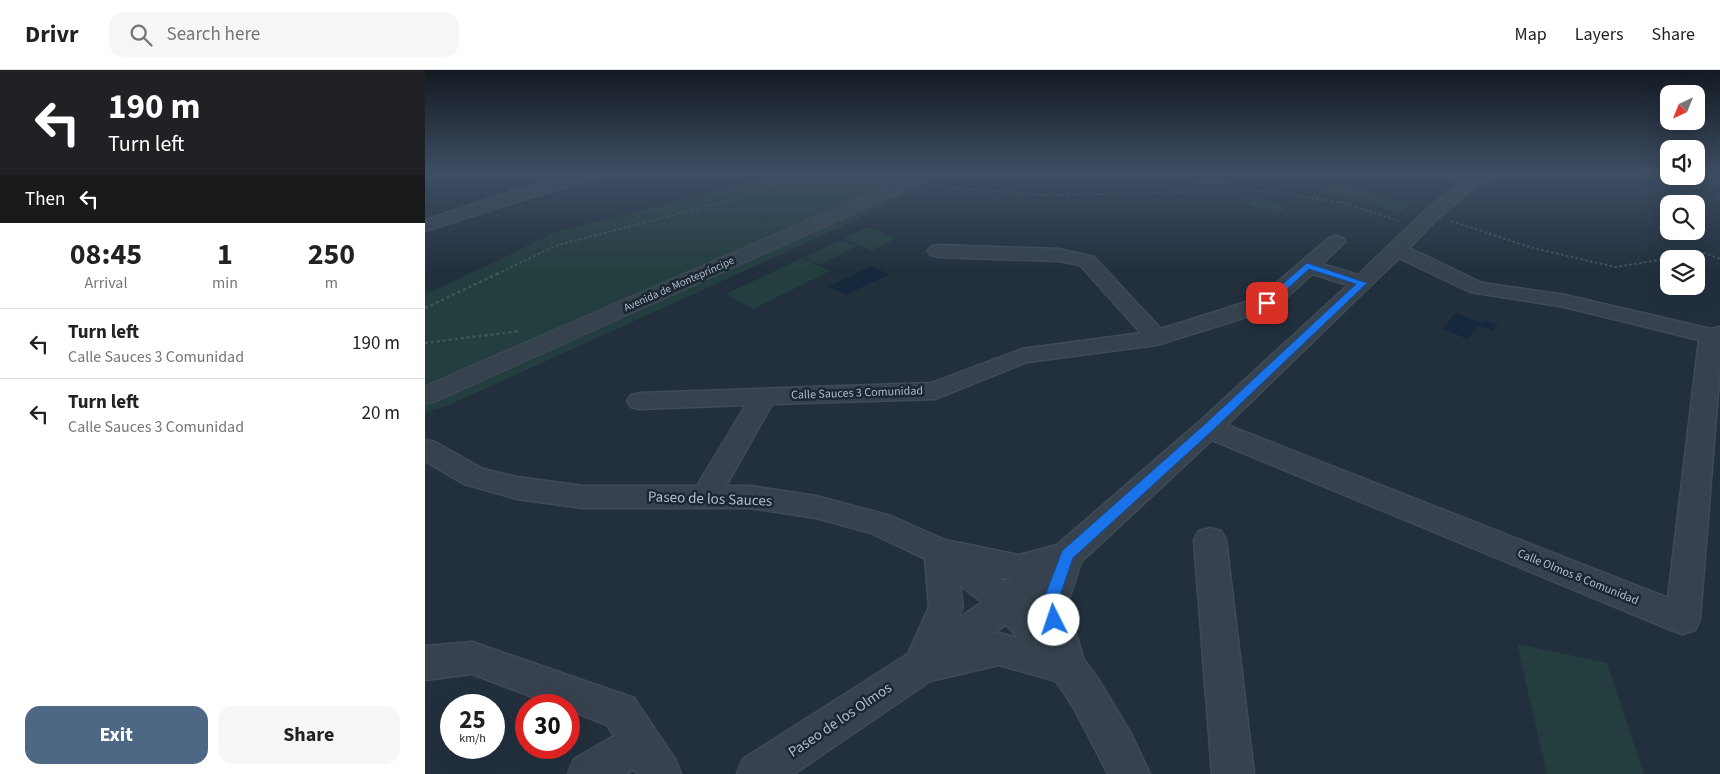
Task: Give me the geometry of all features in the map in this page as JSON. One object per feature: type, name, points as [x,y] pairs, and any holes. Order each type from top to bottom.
[{"type":"street","points":[[425,226],[489,205]]},
{"type":"street","name":"Avenida de Montepríncipe","points":[[425,382],[847,205]]},
{"type":"street","name":"Avenida de Montepríncipe","points":[[425,396],[851,205]]},
{"type":"street","name":"Paseo de los Olmos","points":[[759,774],[921,666],[1008,603],[1067,555],[1209,428],[1397,250],[1425,221],[1446,205]]},
{"type":"street","name":"Calle Sauces 3 Comunidad","points":[[640,401],[935,390],[1022,356],[1157,338],[1267,303],[1336,242]]},
{"type":"street","name":"Calle Olmos 8 Comunidad","points":[[1209,428],[1683,619],[1716,335],[1565,302],[1477,288],[1397,250]]},
{"type":"street","points":[[938,251],[1059,255],[1087,261],[1157,338]]},
{"type":"street","points":[[1307,266],[1362,283]]},
{"type":"street","points":[[705,497],[764,396]]},
{"type":"street","name":"Paseo de los Sauces","points":[[425,449],[474,476],[517,488],[583,497],[750,497],[816,507],[880,524],[940,552],[1008,603],[1068,668],[1087,694],[1116,746],[1129,774]]},
{"type":"street","points":[[1211,540],[1233,774]]},
{"type":"street","points":[[921,666],[946,607],[940,552]]},
{"type":"street","name":"Paseo de los Olmos","points":[[940,552],[1019,568],[1067,555]]},
{"type":"street","name":"Paseo de los Olmos","points":[[1067,555],[1050,604],[1068,668]]},
{"type":"street","name":"Paseo de los Olmos","points":[[921,666],[999,649],[1068,668]]},
{"type":"street","points":[[425,663],[472,658],[620,711],[649,758],[589,774]]},
{"type":"path","points":[[425,308],[555,246],[711,205]]},
{"type":"path","points":[[1355,205],[1615,267],[1705,253],[1720,259]]},
{"type":"path","points":[[425,343],[521,331]]},
{"type":"green space","points":[[661,205],[884,205],[852,222],[449,405],[425,412],[425,295],[554,233]]},
{"type":"green space","points":[[1247,205],[1280,205],[1287,207],[1277,214]]},
{"type":"green space","points":[[1371,205],[1409,205],[1399,213]]},
{"type":"green space","points":[[868,227],[895,239],[871,251],[844,238]]},
{"type":"green space","points":[[841,240],[857,246],[820,265],[804,257]]},
{"type":"green space","points":[[802,258],[830,271],[753,309],[726,294]]},
{"type":"green space","points":[[1517,644],[1607,663],[1644,774],[1547,774]]},
{"type":"water","points":[[871,266],[889,274],[846,295],[828,287]]},
{"type":"water","points":[[1456,313],[1483,323],[1485,321],[1498,325],[1493,331],[1479,326],[1468,339],[1442,329]]},
{"type":"route","points":[[1054,620],[1050,604],[1067,555],[1209,428],[1362,283],[1307,266],[1267,303]]}]
